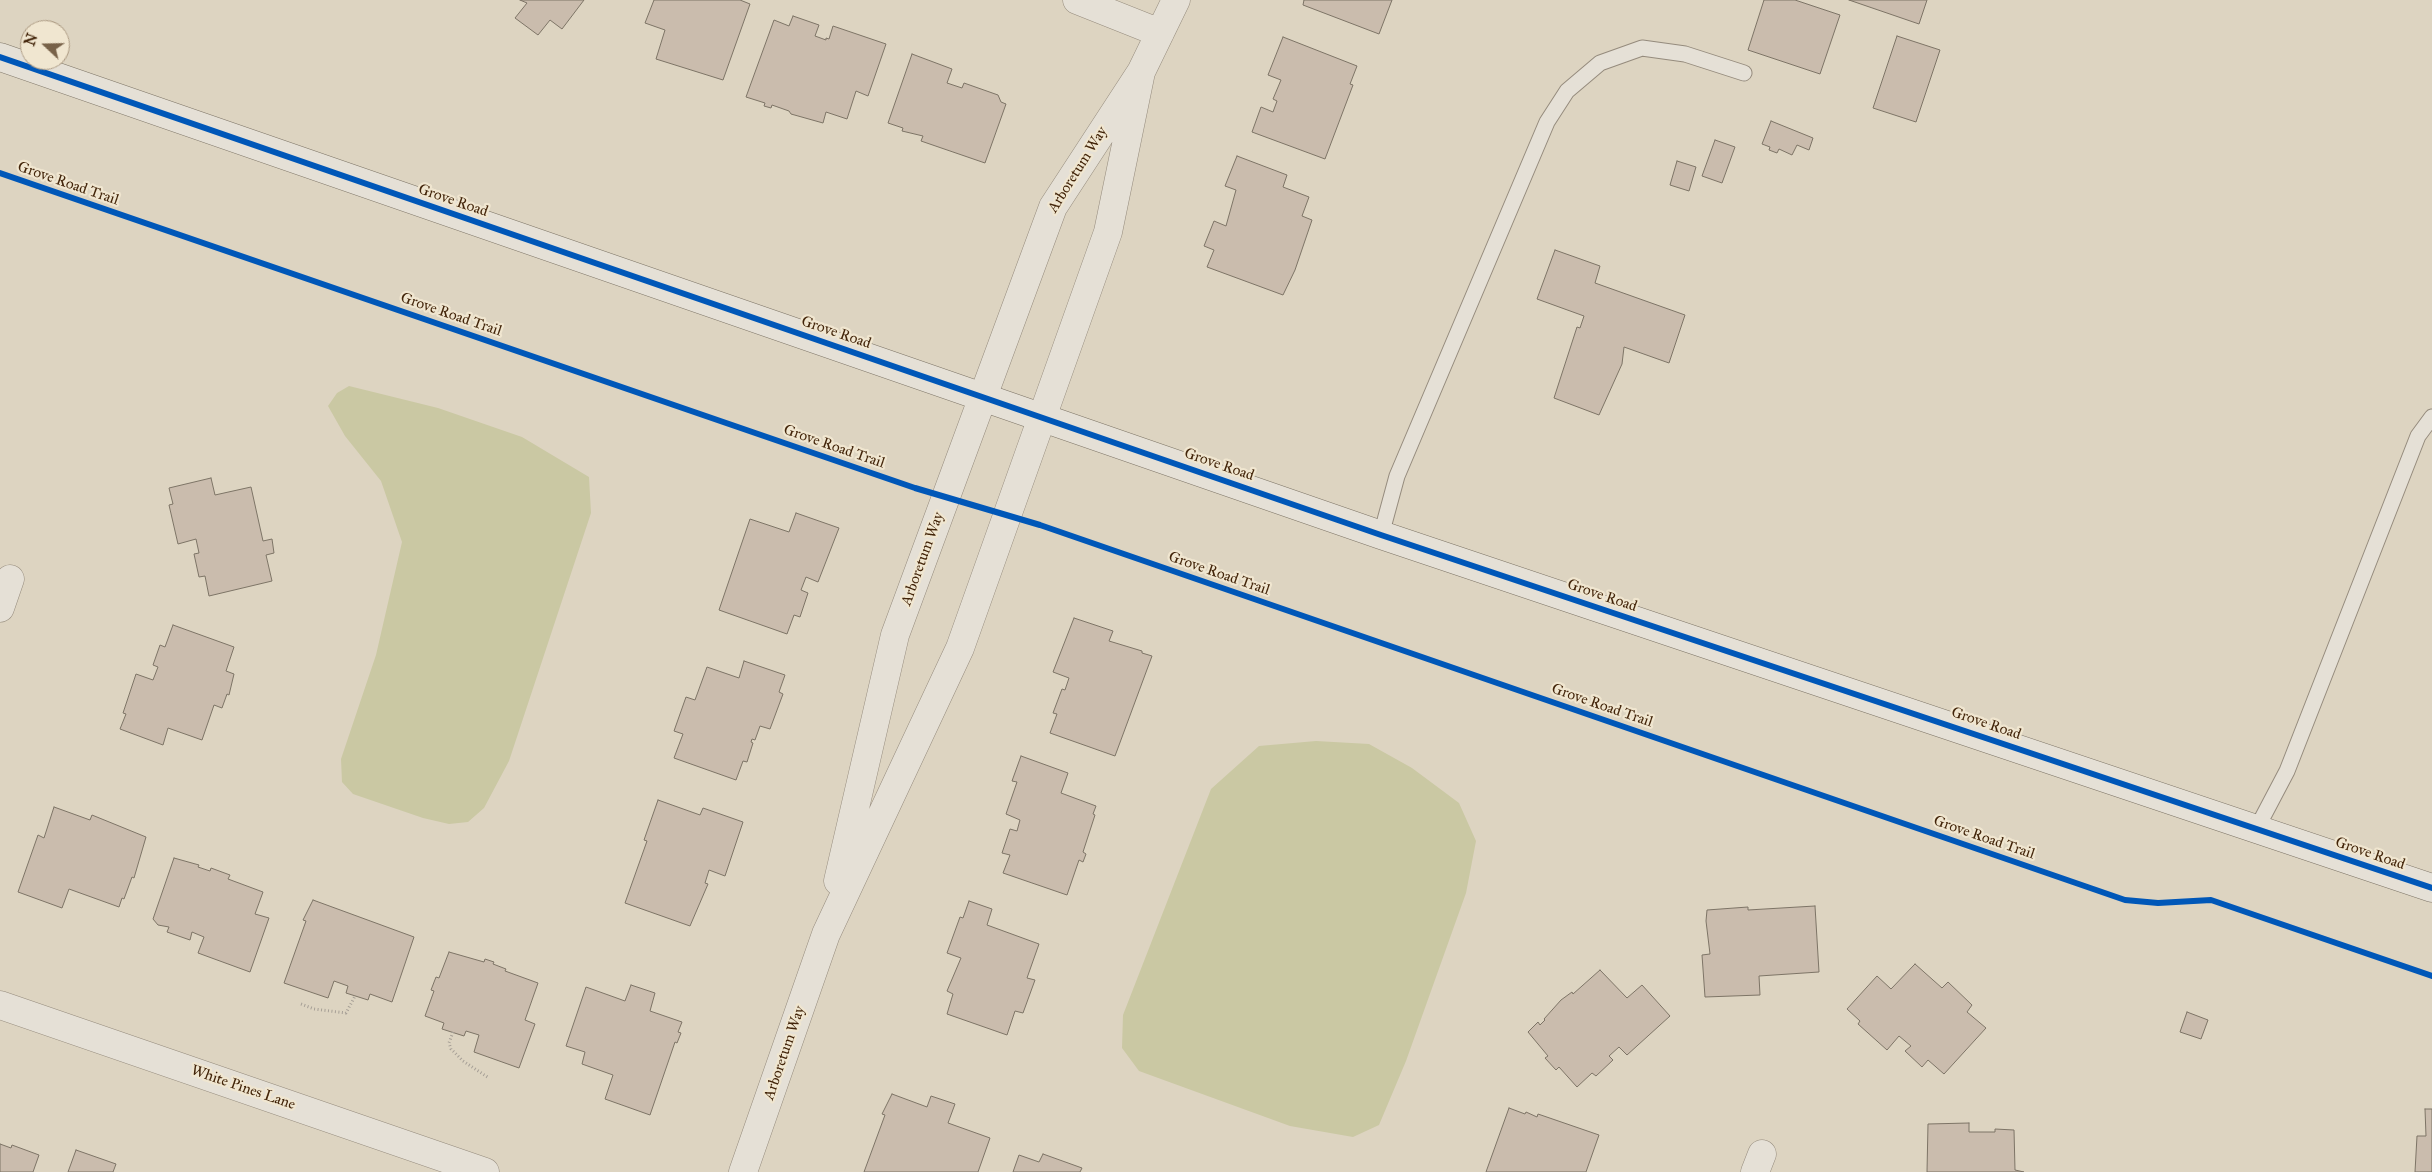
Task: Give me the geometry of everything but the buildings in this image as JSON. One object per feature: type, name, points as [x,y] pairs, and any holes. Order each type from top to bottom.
[{"type":"street","points":[[1077,0],[1160,32]]},
{"type":"street","name":"Arboretum Way","points":[[826,934],[895,635],[982,396],[1053,207],[1141,72],[1176,0]]},
{"type":"street","name":"Grove Road","points":[[0,57],[1381,535],[2432,888]]},
{"type":"street","name":"Arboretum Way","points":[[743,1172],[826,934],[960,648],[1040,416],[1108,232],[1141,72]]},
{"type":"street","points":[[0,608],[10,580]]},
{"type":"street","name":"White Pines Lane","points":[[0,1005],[485,1172]]},
{"type":"lane","points":[[1381,535],[1397,476],[1547,122],[1567,91],[1600,63],[1642,48],[1685,54],[1744,73]]},
{"type":"lane","points":[[2256,828],[2287,770],[2418,436],[2432,416]]},
{"type":"path","points":[[301,1004],[314,1009],[346,1013],[355,996]]},
{"type":"path","points":[[453,1032],[449,1043],[451,1050],[463,1061],[489,1078]]},
{"type":"shaded area","points":[[349,386],[438,408],[522,437],[589,477],[591,513],[509,761],[484,808],[468,822],[449,824],[423,818],[353,794],[342,782],[341,759],[376,655],[402,542],[381,481],[345,436],[328,406],[337,393]]},
{"type":"shaded area","points":[[1316,741],[1369,744],[1412,768],[1459,803],[1476,841],[1466,893],[1406,1061],[1379,1125],[1353,1137],[1290,1126],[1139,1071],[1122,1048],[1123,1015],[1211,789],[1259,746]]},
{"type":"cycle path","points":[[0,57],[1381,535],[2432,888]]},
{"type":"cycle path","name":"Grove Road Trail","points":[[0,173],[915,488],[1040,525],[2125,900],[2158,903],[2211,900],[2432,976]]}]
